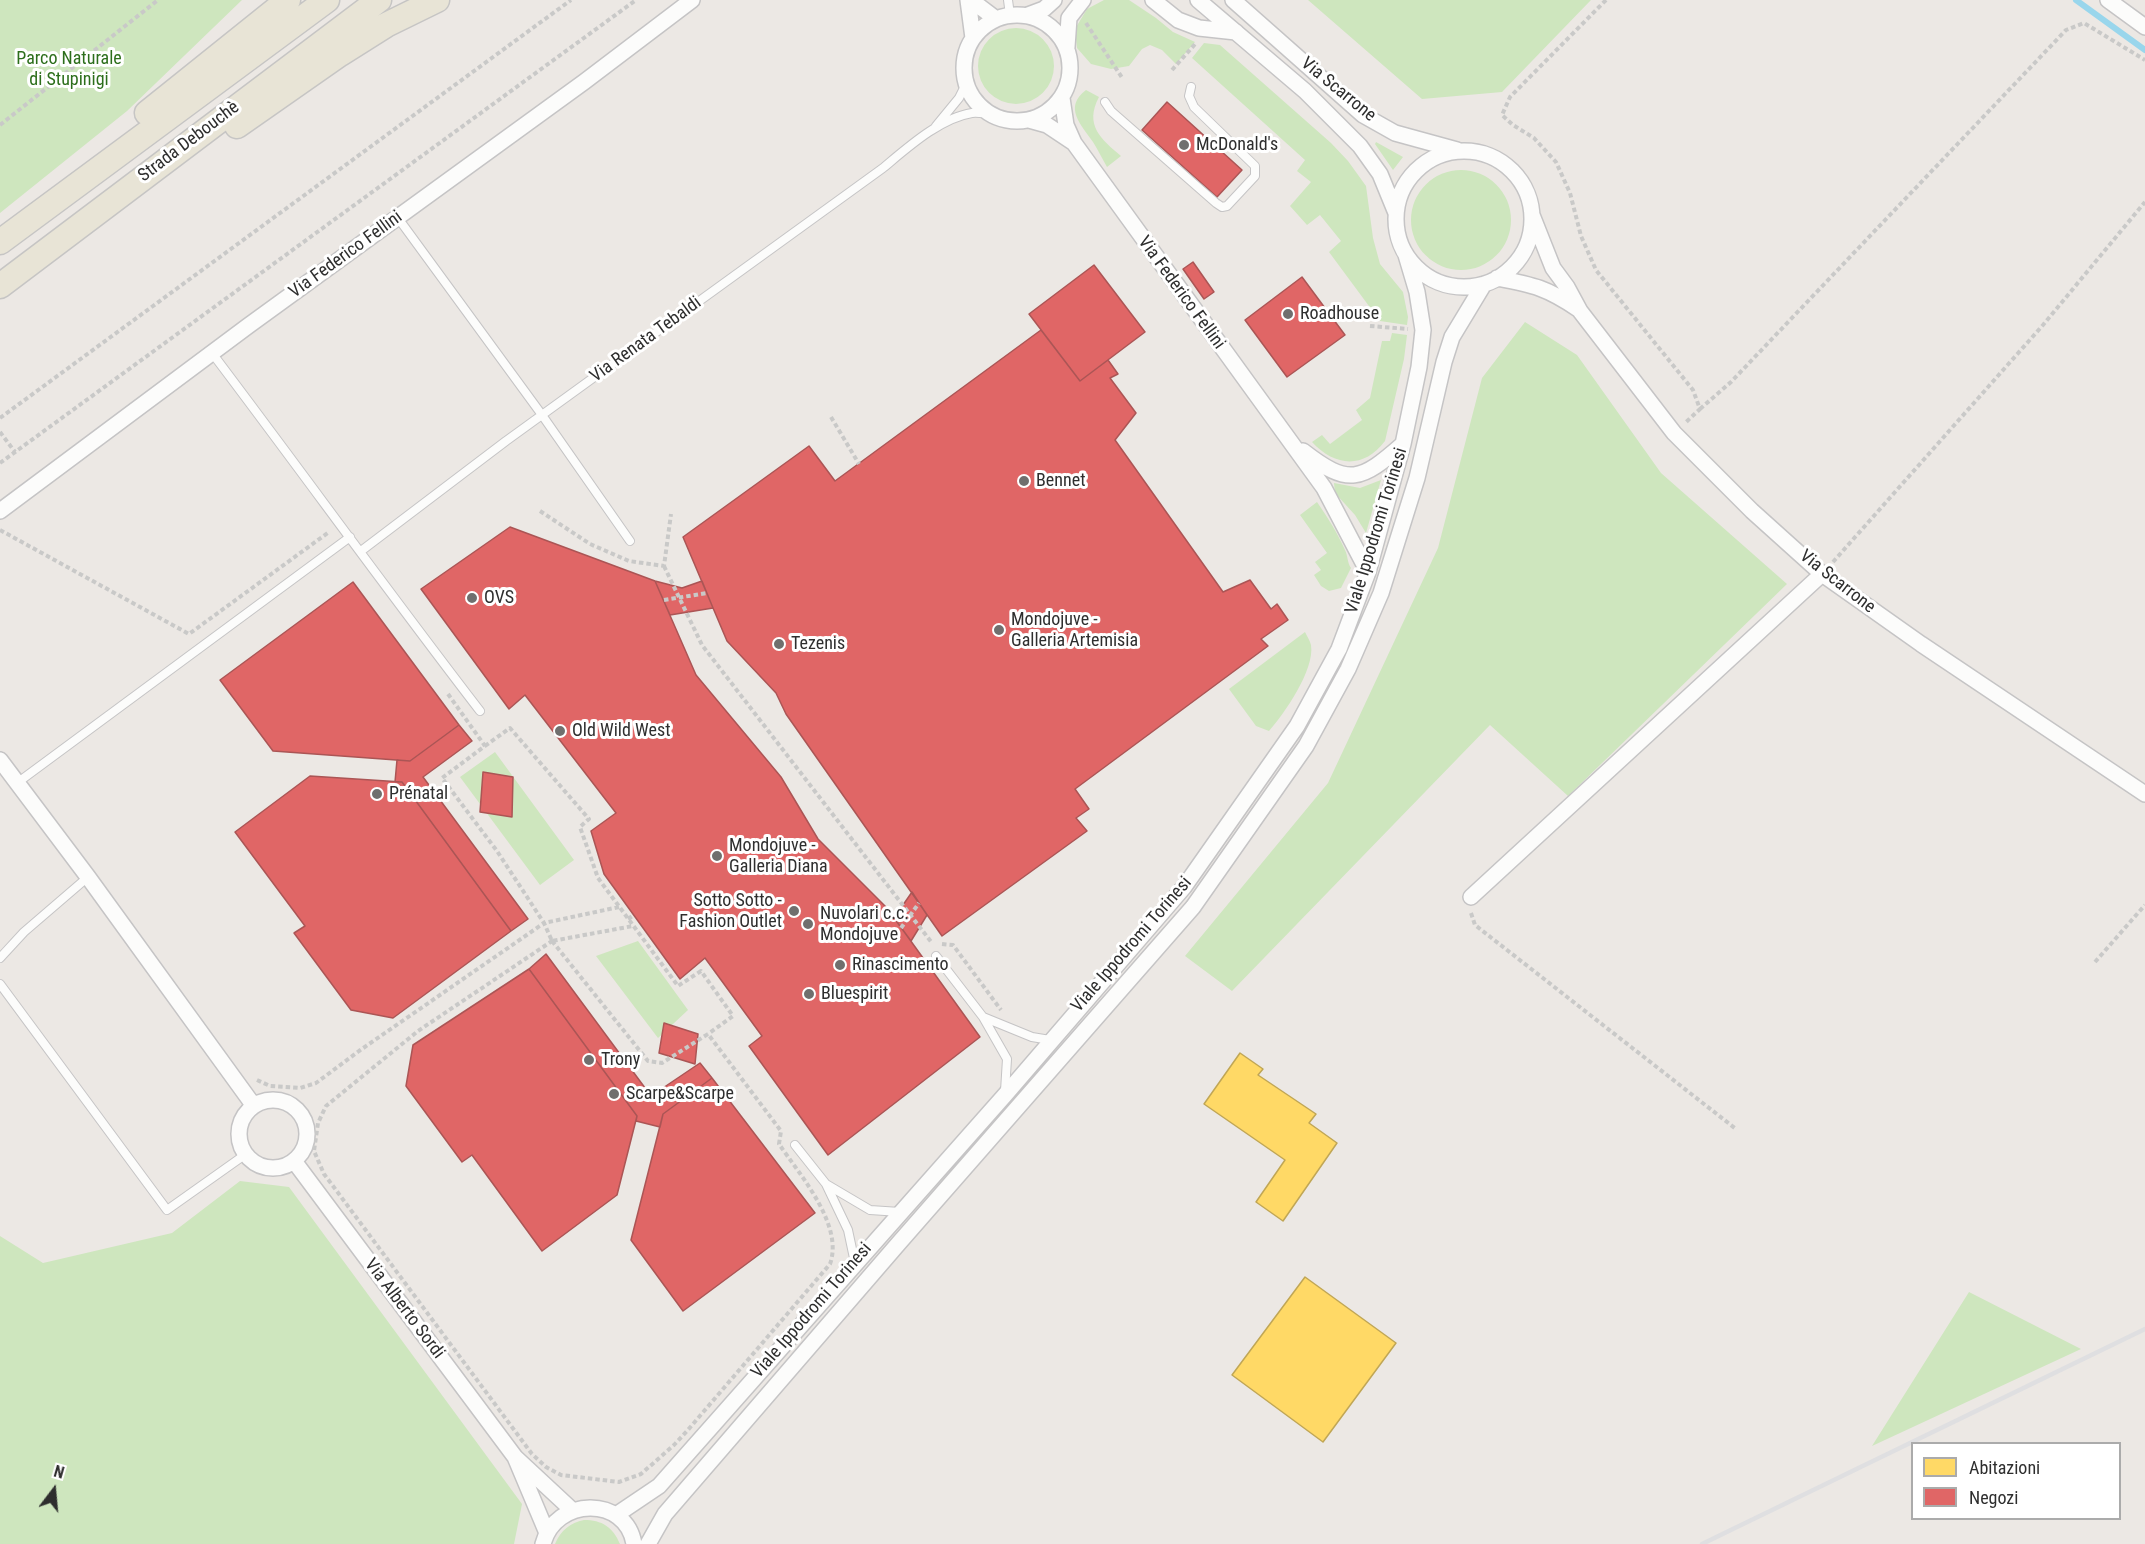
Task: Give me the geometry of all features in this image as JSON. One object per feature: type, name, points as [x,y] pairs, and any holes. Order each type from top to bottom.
[{"type":"main road","points":[[32,218],[118,136],[288,0]]},
{"type":"main road","name":"Strada Debouchè","points":[[0,242],[327,0]]},
{"type":"main road","name":"Strada Debouchè","points":[[0,286],[145,174],[379,0]]},
{"type":"main road","points":[[145,174],[188,156],[386,25],[437,0]]},
{"type":"street","name":"Via Federico Fellini","points":[[0,511],[212,353],[584,82],[692,0]]},
{"type":"street","points":[[973,38],[970,0],[1004,11],[1028,15],[1051,26],[1067,47]]},
{"type":"street","points":[[1028,15],[1044,9],[1054,0]]},
{"type":"street","points":[[1153,0],[1178,20],[1199,28],[1236,32]]},
{"type":"street","name":"Via Scarrone","points":[[1198,0],[1305,91],[1360,146],[1380,174],[1396,213]]},
{"type":"street","name":"Via Scarrone","points":[[1233,0],[1363,115],[1395,133],[1460,151]]},
{"type":"street","points":[[2108,0],[2145,27]]},
{"type":"street","points":[[1004,11],[973,38],[966,52],[964,68],[966,84],[972,96],[992,114],[1003,119],[1029,120],[1053,108],[1062,98],[1070,76],[1067,47],[1070,18],[1079,4]]},
{"type":"street","name":"Via Federico Fellini","points":[[1062,98],[1066,125],[1074,143],[1332,500],[1368,572]]},
{"type":"street","name":"Via Federico Fellini","points":[[1029,120],[1047,125],[1074,143]]},
{"type":"street","points":[[1460,151],[1481,153],[1501,162],[1517,176],[1527,195],[1532,216],[1530,234],[1523,252],[1512,267],[1491,281],[1462,287],[1440,282],[1421,272],[1406,255],[1397,235],[1396,213],[1400,194],[1410,177],[1424,163],[1441,154],[1460,151]]},
{"type":"street","name":"Via Scarrone","points":[[1532,216],[1553,268],[1581,311],[1674,433],[1752,511],[1822,574],[1921,644],[2145,794]]},
{"type":"street","name":"Viale Ippodromi Torinesi","points":[[616,1515],[659,1486],[1005,1095],[1184,887],[1297,726],[1339,649],[1368,572],[1403,444],[1419,367],[1423,330],[1417,292],[1406,255]]},
{"type":"street","name":"Via Scarrone","points":[[1491,281],[1530,284],[1552,292],[1581,311]]},
{"type":"street","name":"Viale Ippodromi Torinesi","points":[[648,1544],[665,1514],[1193,907],[1306,746],[1348,669],[1381,593],[1417,478],[1452,337],[1491,281]]},
{"type":"street","name":"Via Federico Fellini","points":[[1290,441],[1325,467],[1341,474],[1361,474],[1376,468],[1403,444]]},
{"type":"street","points":[[1471,897],[1822,574]]},
{"type":"street","points":[[0,760],[254,1106]]},
{"type":"street","points":[[276,1100],[297,1109],[304,1119],[307,1130],[302,1152],[294,1161],[285,1166],[263,1167],[253,1162],[246,1154],[240,1144],[239,1134],[246,1113],[254,1106],[264,1101],[276,1100]]},
{"type":"street","name":"Via Alberto Sordi","points":[[294,1161],[515,1457],[572,1510]]},
{"type":"street","name":"Via Alberto Sordi","points":[[515,1457],[545,1539]]},
{"type":"street","points":[[545,1539],[560,1517],[572,1510],[587,1507],[602,1509],[616,1515],[627,1526],[634,1544]]},
{"type":"lane","name":"Via Renata Tebaldi","points":[[932,131],[954,105],[966,84]]},
{"type":"lane","points":[[1105,102],[1111,111],[1216,203],[1222,207],[1227,206],[1255,176],[1256,166],[1194,107],[1189,96],[1191,87]]},
{"type":"lane","name":"Via Renata Tebaldi","points":[[361,551],[430,497],[932,131],[956,118],[973,113],[992,114]]},
{"type":"lane","points":[[398,218],[542,415],[630,541]]},
{"type":"lane","points":[[212,353],[480,711]]},
{"type":"lane","points":[[17,783],[350,537]]},
{"type":"lane","points":[[0,958],[24,932],[88,877]]},
{"type":"lane","points":[[936,956],[983,1017],[1007,1059],[1005,1095]]},
{"type":"lane","points":[[0,984],[167,1210],[246,1154]]},
{"type":"lane","points":[[983,1017],[1032,1037],[1050,1040]]},
{"type":"lane","points":[[795,1145],[826,1184],[848,1230],[855,1263]]},
{"type":"lane","points":[[826,1184],[870,1210],[900,1212]]},
{"type":"path","points":[[0,125],[158,0]]},
{"type":"path","points":[[0,418],[571,0]]},
{"type":"path","points":[[0,463],[636,0]]},
{"type":"path","points":[[1606,0],[1510,97],[1502,115],[1534,138],[1556,162],[1570,194],[1581,236],[1596,270],[1692,390],[1700,409]]},
{"type":"path","points":[[1079,4],[1123,79]]},
{"type":"path","points":[[1674,433],[1731,382],[2066,30],[2084,22],[2145,60]]},
{"type":"path","points":[[1172,70],[1198,40]]},
{"type":"path","points":[[1822,574],[2043,326],[2145,202]]},
{"type":"path","points":[[1370,326],[1409,330]]},
{"type":"path","points":[[831,417],[859,464]]},
{"type":"path","points":[[0,432],[15,452]]},
{"type":"path","points":[[0,530],[189,634],[340,523]]},
{"type":"path","points":[[328,532],[340,545]]},
{"type":"path","points":[[664,566],[702,645],[930,942],[953,945],[1017,1031]]},
{"type":"path","points":[[664,600],[707,593]]},
{"type":"path","points":[[444,689],[485,746]]},
{"type":"path","points":[[510,728],[589,819],[580,827],[598,878],[678,986],[701,971],[733,1016],[662,1063],[648,1061],[552,941],[544,923],[497,851],[442,778],[485,746],[510,728]]},
{"type":"path","points":[[1471,897],[1470,908],[1475,926],[1736,1129]]},
{"type":"path","points":[[901,928],[919,903]]},
{"type":"path","points":[[2095,962],[2145,905]]},
{"type":"path","points":[[252,1075],[258,1081],[270,1086],[300,1088],[316,1083],[544,923],[619,907]]},
{"type":"path","points":[[628,919],[633,915]]},
{"type":"path","points":[[633,926],[552,941],[418,1031],[326,1106],[318,1123],[315,1156],[328,1180],[532,1454],[546,1467],[561,1475],[619,1482],[630,1479],[648,1468],[687,1431],[810,1288],[830,1264],[833,1256],[833,1239],[824,1211],[779,1144],[781,1131],[708,1034]]},
{"type":"green space","name":"Parco Naturale di Stupinigi","points":[[0,0],[242,0],[127,111],[0,213]]},
{"type":"green space","points":[[1104,0],[1129,0],[1173,32],[1195,42],[1176,64],[1162,50],[1150,45],[1142,49],[1129,66],[1111,69],[1091,64],[1077,48],[1075,29],[1087,9]]},
{"type":"green space","points":[[1308,0],[1591,0],[1502,92],[1422,99]]},
{"type":"green space","points":[[1016,28],[1031,31],[1043,39],[1051,51],[1054,66],[1051,81],[1043,93],[1031,101],[1016,104],[1001,101],[989,93],[981,81],[978,66],[981,51],[989,39],[1001,31]]},
{"type":"green space","points":[[1204,43],[1220,45],[1331,143],[1348,161],[1366,186],[1373,238],[1380,264],[1403,292],[1408,317],[1407,325],[1380,321],[1329,252],[1341,241],[1320,215],[1307,225],[1290,206],[1311,182],[1297,171],[1305,160],[1192,58]]},
{"type":"green space","points":[[1086,90],[1099,97],[1093,116],[1097,131],[1121,156],[1107,167],[1076,116],[1076,103],[1079,96]]},
{"type":"green space","points":[[1376,142],[1403,157],[1393,170],[1375,144]]},
{"type":"green space","points":[[1461,170],[1480,174],[1496,185],[1507,201],[1511,220],[1507,239],[1496,255],[1480,266],[1461,270],[1442,266],[1426,255],[1415,239],[1411,220],[1415,201],[1426,185],[1442,174]]},
{"type":"green space","points":[[1525,322],[1577,355],[1661,473],[1787,584],[1568,796],[1490,725],[1232,991],[1185,956],[1328,783],[1438,548],[1482,378]]},
{"type":"green space","points":[[1392,333],[1407,335],[1404,359],[1385,441],[1377,450],[1359,460],[1340,460],[1330,456],[1312,442],[1322,435],[1330,444],[1362,420],[1356,410],[1370,398],[1382,341],[1390,341]]},
{"type":"green space","points":[[1381,480],[1366,533],[1355,515],[1335,493],[1334,483],[1360,488]]},
{"type":"green space","points":[[1317,502],[1339,537],[1351,568],[1341,588],[1329,591],[1321,586],[1314,575],[1321,570],[1315,562],[1327,553],[1300,515]]},
{"type":"green space","points":[[1305,632],[1311,645],[1311,655],[1297,691],[1269,731],[1256,726],[1229,689]]},
{"type":"green space","points":[[495,752],[574,860],[540,885],[460,777]]},
{"type":"green space","points":[[638,941],[688,1010],[658,1038],[596,956]]},
{"type":"green space","points":[[240,1181],[289,1187],[522,1504],[514,1544],[0,1544],[0,1236],[43,1263],[172,1233]]},
{"type":"green space","points":[[1969,1292],[2081,1349],[1872,1446]]},
{"type":"green space","points":[[584,1520],[596,1521],[606,1526],[614,1533],[620,1544],[555,1544],[566,1528]]},
{"type":"building: Abitazioni","points":[[1240,1053],[1263,1069],[1258,1075],[1316,1114],[1309,1123],[1337,1143],[1283,1221],[1256,1202],[1285,1160],[1204,1104]]},
{"type":"building: Abitazioni","points":[[1305,1277],[1396,1343],[1323,1442],[1232,1375]]},
{"type":"building: Negozi","points":[[1167,102],[1242,170],[1217,197],[1142,130]]},
{"type":"building: Negozi","points":[[1193,262],[1214,292],[1204,299],[1183,269]]},
{"type":"building: Negozi","points":[[1094,265],[1145,332],[1080,381],[1029,314]]},
{"type":"building: Negozi","points":[[1302,277],[1345,335],[1287,377],[1245,320]]},
{"type":"building: Negozi","name":"Mondojuve - Galleria Artemisia","points":[[1041,330],[1080,381],[1108,360],[1118,374],[1110,378],[1136,413],[1115,440],[1223,592],[1250,580],[1271,609],[1277,604],[1288,620],[1261,639],[1268,646],[1075,789],[1089,809],[1076,818],[1087,831],[942,936],[786,714],[776,693],[727,641],[683,537],[809,446],[835,481]]},
{"type":"building: Negozi","name":"Mondojuve - Galleria Diana","points":[[510,527],[655,581],[696,675],[781,777],[818,839],[887,908],[980,1037],[828,1155],[749,1046],[762,1036],[705,958],[680,979],[604,874],[591,831],[616,813],[525,695],[509,709],[421,589]]},
{"type":"building: Negozi","points":[[655,581],[682,588],[702,581],[713,608],[670,615]]},
{"type":"building: Negozi","points":[[353,582],[459,725],[410,761],[273,751],[220,680]]},
{"type":"building: Negozi","points":[[459,725],[472,741],[423,777],[528,919],[511,931],[402,782],[395,782],[397,760],[410,761]]},
{"type":"building: Negozi","points":[[483,772],[513,777],[512,817],[480,812]]},
{"type":"building: Negozi","points":[[310,776],[402,782],[511,931],[393,1018],[351,1010],[294,933],[305,926],[235,832]]},
{"type":"building: Negozi","points":[[912,892],[927,915],[911,941],[894,918]]},
{"type":"building: Negozi","points":[[546,954],[651,1096],[700,1063],[712,1078],[663,1114],[660,1127],[636,1121],[637,1116],[529,969]]},
{"type":"building: Negozi","points":[[529,969],[637,1116],[617,1195],[542,1251],[472,1155],[462,1162],[406,1086],[413,1045]]},
{"type":"building: Negozi","points":[[664,1023],[698,1034],[695,1064],[659,1053]]},
{"type":"building: Negozi","points":[[712,1078],[815,1213],[683,1311],[631,1240],[663,1114]]},
{"type":"waterway","points":[[2076,0],[2145,50]]},
{"type":"railway","points":[[1912,1442],[2145,1329]]},
{"type":"railway","points":[[1702,1544],[1911,1443]]},
{"type":"place","name":"McDonald's","points":[[1184,145]]},
{"type":"place","name":"Roadhouse","points":[[1288,314]]},
{"type":"place","name":"Bennet","points":[[1024,481]]},
{"type":"place","name":"OVS","points":[[472,598]]},
{"type":"place","name":"Mondojuve - Galleria Artemisia","points":[[999,630]]},
{"type":"place","name":"Tezenis","points":[[779,644]]},
{"type":"place","name":"Old Wild West","points":[[560,731]]},
{"type":"place","name":"Prénatal","points":[[377,794]]},
{"type":"place","name":"Mondojuve - Galleria Diana","points":[[717,856]]},
{"type":"place","name":"Sotto Sotto - Fashion Outlet","points":[[794,911]]},
{"type":"place","name":"Nuvolari c.c. Mondojuve","points":[[808,924]]},
{"type":"place","name":"Rinascimento","points":[[840,965]]},
{"type":"place","name":"Bluespirit","points":[[809,994]]},
{"type":"place","name":"Trony","points":[[589,1060]]},
{"type":"place","name":"Scarpe&Scarpe","points":[[614,1094]]}]
